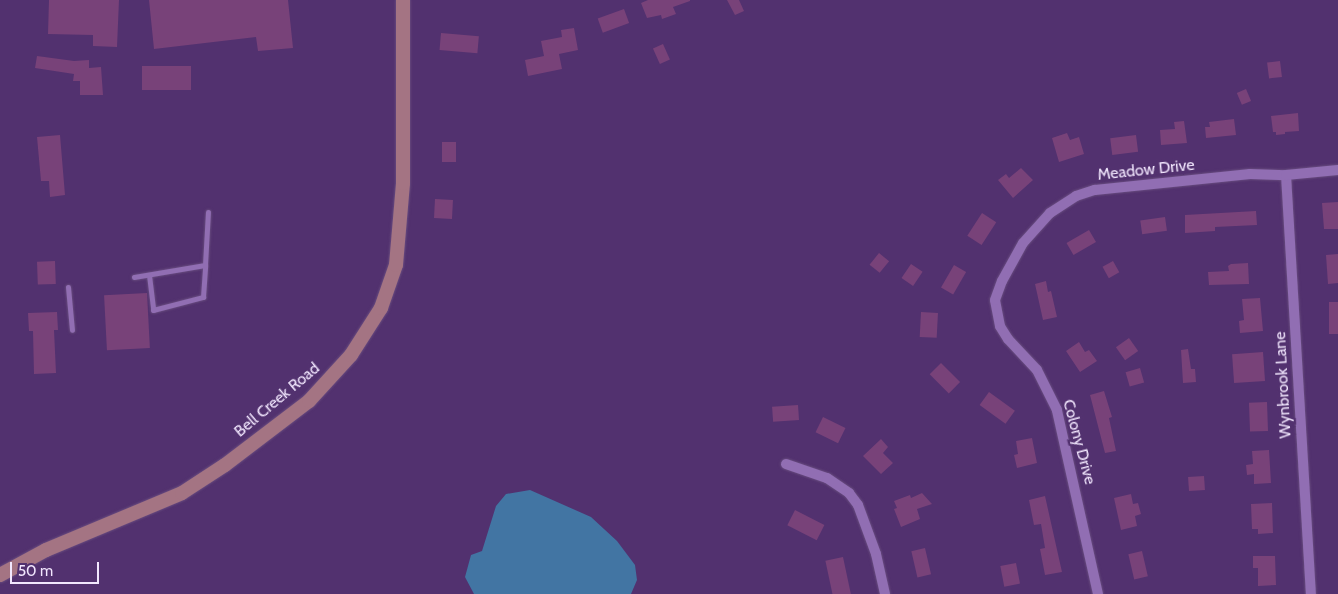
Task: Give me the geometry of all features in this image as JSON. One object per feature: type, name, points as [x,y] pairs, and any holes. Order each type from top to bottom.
[{"type":"street","name":"Bell Creek Road","points":[[0,575],[46,550],[127,517],[189,488],[259,440],[309,401],[331,379],[356,349],[381,308],[390,287],[398,250],[402,183],[403,0]]},
{"type":"street","name":"Meadow Drive","points":[[996,313],[997,293],[1023,244],[1050,213],[1076,196],[1115,187],[1250,174],[1286,175],[1338,170]]},
{"type":"street","name":"Wynbrook Lane","points":[[1286,175],[1310,594]]},
{"type":"street","name":"Colony Drive","points":[[996,313],[1008,339],[1037,370],[1057,410],[1098,594]]},
{"type":"street","points":[[786,464],[827,478],[849,493],[858,505],[876,554],[885,594]]},
{"type":"lane","points":[[149,275],[153,310],[204,297],[208,212]]},
{"type":"lane","points":[[134,277],[205,265]]},
{"type":"lane","points":[[68,287],[72,330]]},
{"type":"water","points":[[530,490],[591,517],[617,541],[635,565],[637,580],[631,594],[474,594],[465,577],[471,555],[482,551],[496,506],[506,494]]},
{"type":"building","points":[[49,0],[119,0],[117,47],[93,46],[93,35],[48,34]]},
{"type":"building","points":[[149,0],[288,0],[293,48],[258,51],[256,37],[154,49]]},
{"type":"building","points":[[648,0],[690,1],[673,7],[676,14],[662,19],[661,15],[647,18],[641,3]]},
{"type":"building","points":[[727,0],[739,0],[744,11],[735,15]]},
{"type":"building","points":[[624,9],[629,23],[603,33],[598,19]]},
{"type":"building","points":[[574,28],[578,50],[559,54],[562,69],[528,76],[525,60],[544,56],[541,41],[562,37],[561,30]]},
{"type":"building","points":[[441,33],[479,36],[477,53],[440,50]]},
{"type":"building","points":[[663,44],[670,60],[660,64],[653,48]]},
{"type":"building","points":[[37,56],[74,61],[89,60],[89,68],[101,67],[103,95],[80,95],[80,81],[73,81],[74,74],[35,68]]},
{"type":"building","points":[[1280,61],[1282,77],[1269,78],[1267,63]]},
{"type":"building","points":[[142,66],[191,66],[191,90],[142,90]]},
{"type":"building","points":[[1246,89],[1251,101],[1242,105],[1237,93]]},
{"type":"building","points":[[1298,113],[1299,131],[1276,135],[1276,132],[1273,132],[1271,116]]},
{"type":"building","points":[[1234,119],[1236,135],[1206,138],[1205,127],[1210,127],[1209,122]]},
{"type":"building","points":[[1184,121],[1187,143],[1161,145],[1160,130],[1175,129],[1174,122]]},
{"type":"building","points":[[1067,133],[1070,140],[1079,137],[1084,154],[1059,162],[1052,138]]},
{"type":"building","points":[[60,135],[65,195],[50,197],[49,181],[41,181],[37,137]]},
{"type":"building","points":[[1136,135],[1138,152],[1112,155],[1110,138]]},
{"type":"building","points":[[442,142],[456,142],[456,162],[442,162]]},
{"type":"building","points":[[1021,168],[1033,180],[1013,198],[998,180],[1006,174],[1009,178]]},
{"type":"building","points":[[435,199],[453,200],[452,219],[434,218]]},
{"type":"building","points":[[1338,202],[1338,229],[1324,229],[1322,203]]},
{"type":"building","points":[[1256,211],[1257,225],[1215,227],[1215,231],[1185,233],[1185,215]]},
{"type":"building","points":[[982,213],[996,222],[982,245],[967,236]]},
{"type":"building","points":[[1165,217],[1167,231],[1142,234],[1140,220]]},
{"type":"building","points":[[1089,230],[1096,242],[1073,255],[1066,243]]},
{"type":"building","points":[[879,253],[889,261],[880,273],[870,265]]},
{"type":"building","points":[[1338,254],[1338,283],[1328,284],[1326,255]]},
{"type":"building","points":[[55,261],[56,284],[38,285],[37,262]]},
{"type":"building","points":[[1113,261],[1119,272],[1109,278],[1103,267]]},
{"type":"building","points":[[1248,263],[1249,284],[1209,285],[1208,272],[1229,271],[1228,266],[1231,264]]},
{"type":"building","points":[[911,264],[923,272],[913,286],[901,278]]},
{"type":"building","points":[[954,265],[966,272],[953,295],[941,288]]},
{"type":"building","points":[[1046,281],[1048,292],[1051,291],[1057,317],[1043,320],[1035,284]]},
{"type":"building","points":[[147,293],[150,348],[107,350],[104,295]]},
{"type":"building","points":[[1260,298],[1263,331],[1240,333],[1239,321],[1244,320],[1242,299]]},
{"type":"building","points":[[1329,302],[1338,302],[1338,334],[1329,334]]},
{"type":"building","points":[[57,312],[58,330],[54,330],[56,373],[34,374],[33,331],[29,331],[28,313]]},
{"type":"building","points":[[921,312],[938,313],[937,338],[920,337]]},
{"type":"building","points":[[1129,338],[1138,351],[1125,360],[1116,347]]},
{"type":"building","points":[[1079,342],[1085,352],[1089,350],[1097,361],[1080,372],[1066,351]]},
{"type":"building","points":[[1188,349],[1191,369],[1195,369],[1196,382],[1183,383],[1181,350]]},
{"type":"building","points":[[1263,352],[1265,381],[1234,383],[1232,354]]},
{"type":"building","points":[[941,363],[960,382],[949,393],[930,374]]},
{"type":"building","points":[[1140,368],[1144,382],[1130,387],[1126,372]]},
{"type":"building","points":[[1104,391],[1112,417],[1109,418],[1116,451],[1105,453],[1090,395]]},
{"type":"building","points":[[989,392],[1015,411],[1005,424],[980,405]]},
{"type":"building","points":[[1267,402],[1268,431],[1250,432],[1249,403]]},
{"type":"building","points":[[798,405],[799,420],[773,422],[772,407]]},
{"type":"building","points":[[823,417],[845,428],[838,443],[816,432]]},
{"type":"building","points":[[1032,438],[1037,463],[1017,468],[1014,455],[1018,454],[1016,441]]},
{"type":"building","points":[[881,439],[888,447],[883,453],[893,463],[881,474],[863,456]]},
{"type":"building","points":[[1269,450],[1271,483],[1254,484],[1254,474],[1247,475],[1246,465],[1253,464],[1252,451]]},
{"type":"building","points":[[1204,476],[1205,490],[1189,491],[1188,477]]},
{"type":"building","points":[[922,493],[932,504],[917,509],[920,519],[901,527],[894,509],[897,508],[894,501],[910,495],[911,498]]},
{"type":"building","points":[[1131,494],[1133,504],[1138,503],[1141,514],[1135,516],[1137,526],[1121,530],[1114,498]]},
{"type":"building","points":[[1045,496],[1062,572],[1045,575],[1040,549],[1045,548],[1041,524],[1034,525],[1029,500]]},
{"type":"building","points":[[1272,503],[1273,533],[1258,534],[1258,529],[1252,529],[1251,504]]},
{"type":"building","points":[[795,510],[824,525],[817,540],[787,525]]},
{"type":"building","points":[[925,548],[931,574],[917,577],[911,551]]},
{"type":"building","points":[[1142,551],[1148,576],[1134,579],[1128,554]]},
{"type":"building","points":[[1253,556],[1275,556],[1276,585],[1258,586],[1258,568],[1253,568]]},
{"type":"building","points":[[843,557],[851,594],[832,594],[825,561]]},
{"type":"building","points":[[1016,563],[1020,584],[1004,587],[1000,566]]}]
